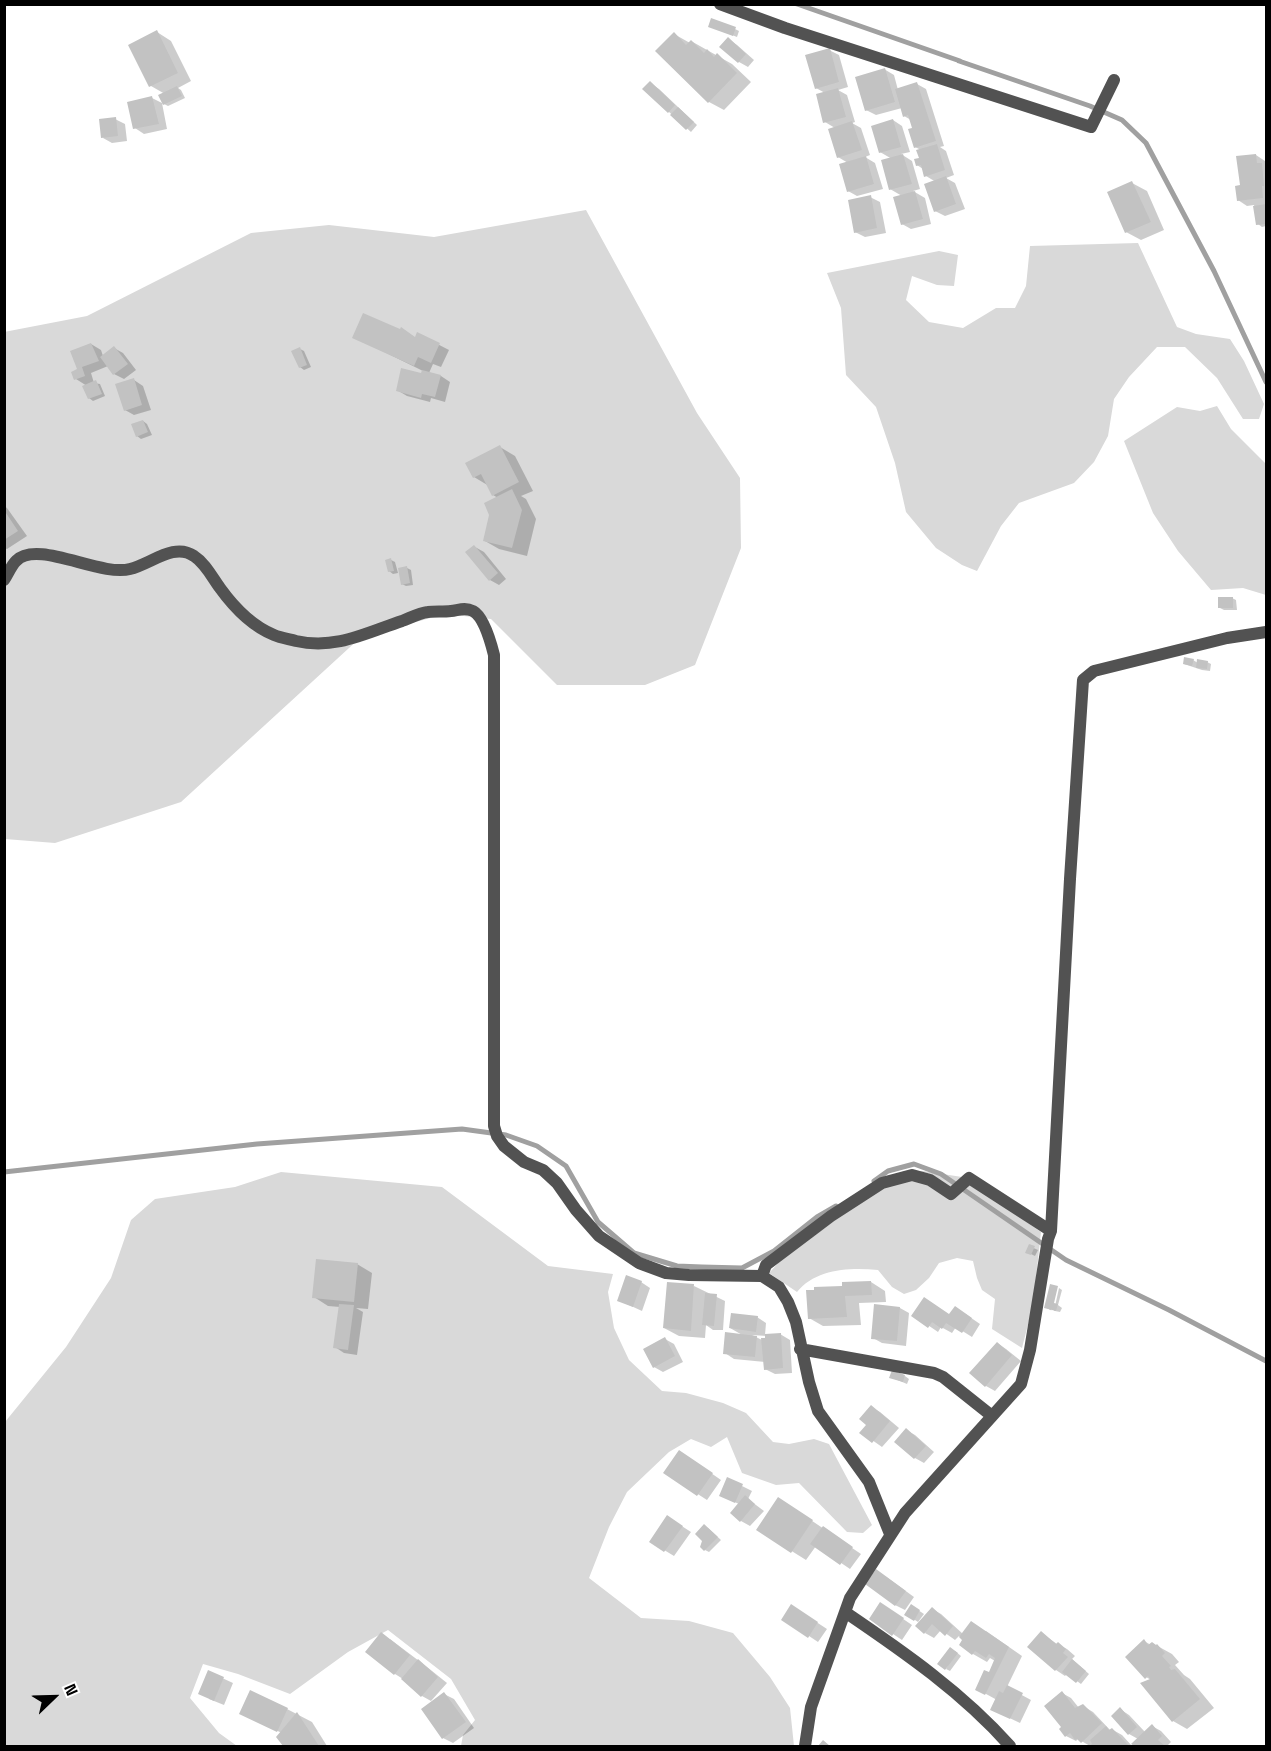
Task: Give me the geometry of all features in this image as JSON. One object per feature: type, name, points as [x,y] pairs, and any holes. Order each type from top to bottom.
[{"type":"street","points":[[720,4],[785,28],[1091,127],[1114,80]]},
{"type":"street","points":[[4,580],[15,561],[21,556],[32,553],[105,569],[127,570],[144,565],[174,550],[185,552],[194,556],[205,567],[225,595],[249,620],[274,635],[300,642],[323,644],[340,643],[427,612],[448,612],[465,608],[475,612],[484,626],[494,655],[494,1126],[497,1136],[504,1146],[524,1162],[543,1170],[557,1183],[576,1210],[599,1236],[639,1263],[666,1273],[762,1276],[778,1287],[788,1302],[796,1322],[800,1349],[818,1411],[868,1482],[890,1534]]},
{"type":"street","points":[[805,1746],[811,1707],[850,1598],[904,1513],[1021,1384],[1030,1350],[1051,1231],[1083,680],[1094,671],[1227,638],[1266,632]]},
{"type":"street","points":[[762,1276],[766,1265],[831,1216],[882,1183],[912,1175],[930,1180],[951,1194],[969,1178],[1051,1231]]},
{"type":"street","points":[[800,1349],[934,1373],[992,1416]]},
{"type":"street","points":[[844,1612],[911,1657],[993,1727],[1010,1746]]},
{"type":"shaded area","points":[[586,210],[697,413],[740,478],[741,548],[695,665],[645,685],[557,685],[491,619],[445,614],[361,637],[181,802],[55,843],[5,839],[4,332],[87,316],[251,233],[329,225],[434,237]]},
{"type":"shaded area","points":[[1138,243],[1177,327],[1196,334],[1230,339],[1244,361],[1264,404],[1259,419],[1243,419],[1217,378],[1185,347],[1157,347],[1129,377],[1114,399],[1108,436],[1094,462],[1074,483],[1019,503],[1001,526],[977,571],[962,565],[936,548],[906,512],[895,463],[876,407],[846,375],[841,308],[827,273],[939,251],[958,255],[954,286],[937,285],[912,276],[906,300],[929,322],[963,328],[996,308],[1015,308],[1026,286],[1030,246]]},
{"type":"shaded area","points":[[1217,406],[1231,429],[1266,464],[1266,595],[1243,588],[1211,590],[1178,551],[1153,513],[1124,441],[1177,407],[1200,411]]},
{"type":"shaded area","points":[[923,1171],[962,1177],[1041,1232],[1033,1305],[1022,1348],[992,1329],[995,1299],[982,1290],[973,1261],[957,1258],[939,1263],[929,1278],[916,1290],[904,1294],[892,1287],[878,1270],[834,1271],[813,1278],[797,1292],[769,1273],[783,1258],[899,1174]]},
{"type":"shaded area","points":[[281,1172],[442,1187],[548,1266],[613,1274],[608,1292],[614,1328],[629,1360],[662,1391],[686,1393],[723,1403],[746,1413],[773,1442],[789,1444],[814,1439],[829,1444],[872,1525],[863,1533],[847,1532],[799,1483],[776,1485],[742,1473],[727,1437],[711,1447],[691,1439],[669,1452],[627,1492],[609,1527],[589,1578],[641,1618],[689,1621],[733,1633],[770,1677],[790,1708],[794,1746],[461,1746],[463,1735],[475,1720],[451,1679],[388,1630],[348,1652],[290,1694],[238,1674],[203,1664],[190,1698],[219,1733],[237,1746],[5,1746],[5,1422],[66,1347],[111,1278],[131,1220],[155,1199],[235,1187]]},
{"type":"building","points":[[711,18],[736,27],[733,36],[708,27]]},
{"type":"building","points":[[157,30],[178,73],[149,87],[128,45]]},
{"type":"building","points":[[674,32],[686,45],[691,40],[704,53],[707,49],[714,57],[717,53],[737,73],[708,103],[655,51]]},
{"type":"building","points":[[728,37],[746,54],[738,63],[719,47]]},
{"type":"building","points":[[830,48],[839,82],[815,89],[805,55]]},
{"type":"building","points":[[885,68],[895,102],[865,111],[855,77]]},
{"type":"building","points":[[650,81],[675,105],[668,113],[642,89]]},
{"type":"building","points":[[917,82],[936,141],[914,148],[908,129],[912,128],[908,115],[903,117],[895,89]]},
{"type":"building","points":[[177,86],[182,96],[163,105],[158,95]]},
{"type":"building","points":[[838,88],[846,117],[823,123],[816,94]]},
{"type":"building","points":[[152,96],[159,124],[133,129],[127,102]]},
{"type":"building","points":[[678,107],[694,122],[686,130],[670,115]]},
{"type":"building","points":[[116,117],[118,136],[101,138],[99,119]]},
{"type":"building","points":[[893,119],[901,147],[879,153],[871,126]]},
{"type":"building","points":[[852,121],[862,150],[837,158],[828,129]]},
{"type":"building","points":[[937,144],[945,170],[924,177],[921,165],[916,166],[914,159],[919,158],[916,150]]},
{"type":"building","points":[[903,154],[912,184],[889,190],[881,160]]},
{"type":"building","points":[[1256,154],[1257,163],[1262,163],[1263,198],[1237,201],[1235,186],[1240,185],[1236,156]]},
{"type":"building","points":[[866,156],[874,184],[847,192],[839,164]]},
{"type":"building","points":[[946,176],[956,204],[934,212],[924,184]]},
{"type":"building","points":[[1132,181],[1151,222],[1125,233],[1107,192]]},
{"type":"building","points":[[915,191],[923,219],[901,225],[893,197]]},
{"type":"building","points":[[871,195],[877,228],[854,233],[848,200]]},
{"type":"building","points":[[1266,204],[1266,224],[1256,225],[1253,206]]},
{"type":"building","points":[[363,313],[400,329],[401,327],[415,337],[417,332],[440,343],[431,363],[418,357],[414,366],[352,338]]},
{"type":"building","points":[[91,343],[99,361],[82,367],[85,376],[74,380],[71,372],[77,369],[70,351]]},
{"type":"building","points":[[114,346],[128,364],[113,375],[100,357]]},
{"type":"building","points":[[300,347],[307,365],[299,368],[291,351]]},
{"type":"building","points":[[401,368],[441,375],[435,397],[422,394],[421,398],[396,391]]},
{"type":"building","points":[[134,378],[142,405],[124,411],[115,384]]},
{"type":"building","points":[[96,380],[102,394],[88,399],[82,386]]},
{"type":"building","points":[[143,420],[148,432],[136,437],[131,424]]},
{"type":"building","points":[[500,445],[519,482],[492,496],[481,474],[473,478],[465,463]]},
{"type":"building","points":[[512,489],[522,510],[512,548],[483,541],[489,515],[484,503]]},
{"type":"building","points":[[4,510],[18,531],[4,540]]},
{"type":"building","points":[[474,545],[498,573],[489,581],[465,552]]},
{"type":"building","points":[[391,558],[394,571],[388,572],[385,560]]},
{"type":"building","points":[[407,566],[410,583],[401,585],[398,568]]},
{"type":"building","points":[[1218,597],[1233,597],[1233,608],[1218,608]]},
{"type":"building","points":[[1184,657],[1194,659],[1192,666],[1183,664]]},
{"type":"building","points":[[1197,659],[1208,661],[1207,669],[1196,668]]},
{"type":"building","points":[[1029,1244],[1035,1246],[1031,1255],[1025,1253]]},
{"type":"building","points":[[316,1259],[358,1263],[354,1302],[312,1298]]},
{"type":"building","points":[[626,1275],[642,1281],[633,1307],[617,1301]]},
{"type":"building","points":[[871,1281],[872,1295],[845,1296],[847,1317],[808,1319],[806,1290],[814,1290],[814,1287],[842,1286],[842,1282]]},
{"type":"building","points":[[667,1282],[694,1284],[691,1331],[663,1328]]},
{"type":"building","points":[[1050,1284],[1058,1286],[1054,1303],[1058,1304],[1056,1311],[1044,1308]]},
{"type":"building","points":[[705,1293],[717,1294],[714,1326],[702,1325]]},
{"type":"building","points":[[924,1297],[949,1314],[955,1306],[972,1318],[962,1333],[946,1323],[942,1329],[932,1322],[928,1328],[911,1316]]},
{"type":"building","points":[[339,1304],[354,1305],[348,1350],[333,1348]]},
{"type":"building","points":[[874,1304],[900,1307],[897,1341],[871,1339]]},
{"type":"building","points":[[731,1313],[758,1316],[756,1332],[729,1328]]},
{"type":"building","points":[[725,1332],[757,1336],[755,1357],[723,1354]]},
{"type":"building","points":[[781,1333],[783,1368],[764,1370],[761,1338],[765,1338],[765,1334]]},
{"type":"building","points":[[665,1337],[675,1356],[653,1368],[643,1349]]},
{"type":"building","points":[[997,1342],[1012,1355],[985,1387],[969,1373]]},
{"type":"building","points":[[892,1370],[905,1375],[903,1382],[889,1378]]},
{"type":"building","points":[[871,1405],[890,1421],[872,1443],[859,1433],[866,1425],[859,1419]]},
{"type":"building","points":[[906,1428],[926,1446],[914,1459],[894,1442]]},
{"type":"building","points":[[679,1450],[713,1473],[697,1496],[663,1473]]},
{"type":"building","points":[[727,1477],[743,1484],[735,1503],[719,1496]]},
{"type":"building","points":[[745,1495],[755,1504],[740,1522],[730,1513]]},
{"type":"building","points":[[778,1497],[813,1520],[791,1553],[756,1530]]},
{"type":"building","points":[[667,1515],[683,1526],[664,1552],[649,1542]]},
{"type":"building","points":[[704,1524],[718,1537],[704,1551],[700,1547],[702,1541],[695,1534]]},
{"type":"building","points":[[823,1526],[853,1547],[840,1565],[810,1544]]},
{"type":"building","points":[[876,1569],[906,1591],[895,1606],[865,1584]]},
{"type":"building","points":[[880,1602],[904,1618],[892,1636],[869,1619]]},
{"type":"building","points":[[791,1604],[818,1622],[808,1638],[781,1620]]},
{"type":"building","points":[[911,1604],[920,1610],[914,1621],[904,1615]]},
{"type":"building","points":[[932,1607],[953,1626],[945,1636],[932,1624],[924,1634],[915,1626]]},
{"type":"building","points":[[971,1621],[1009,1647],[985,1695],[975,1690],[984,1670],[989,1672],[995,1658],[989,1654],[986,1658],[975,1651],[972,1655],[959,1645],[962,1640],[959,1637]]},
{"type":"building","points":[[1041,1631],[1066,1649],[1063,1653],[1068,1657],[1055,1671],[1027,1647]]},
{"type":"building","points":[[381,1632],[410,1655],[394,1675],[365,1652]]},
{"type":"building","points":[[1144,1639],[1148,1645],[1152,1642],[1157,1644],[1165,1653],[1162,1656],[1171,1666],[1169,1667],[1171,1670],[1175,1669],[1200,1699],[1172,1722],[1140,1683],[1150,1679],[1148,1676],[1145,1679],[1125,1657]]},
{"type":"building","points":[[950,1647],[958,1653],[945,1670],[937,1664]]},
{"type":"building","points":[[418,1659],[438,1677],[421,1697],[401,1679]]},
{"type":"building","points":[[1072,1659],[1086,1671],[1076,1683],[1062,1672]]},
{"type":"building","points":[[208,1670],[224,1677],[214,1701],[198,1694]]},
{"type":"building","points":[[1007,1685],[1023,1693],[1010,1719],[990,1710],[999,1691],[1003,1693]]},
{"type":"building","points":[[250,1690],[288,1708],[277,1732],[239,1714]]},
{"type":"building","points":[[1062,1691],[1075,1708],[1083,1704],[1102,1723],[1081,1743],[1075,1740],[1070,1733],[1065,1737],[1059,1729],[1061,1727],[1044,1706]]},
{"type":"building","points":[[444,1692],[466,1722],[442,1739],[421,1709]]},
{"type":"building","points":[[1120,1707],[1137,1727],[1128,1735],[1111,1716]]},
{"type":"building","points":[[297,1712],[319,1746],[283,1746],[276,1737]]},
{"type":"building","points":[[1152,1724],[1162,1736],[1158,1740],[1165,1746],[1134,1746],[1131,1744]]},
{"type":"building","points":[[1106,1726],[1109,1730],[1112,1728],[1129,1746],[1089,1746],[1092,1744],[1090,1740]]},
{"type":"building","points":[[823,1740],[830,1746],[818,1746]]},
{"type":"waterway","points":[[797,4],[960,61]]},
{"type":"waterway","points":[[959,61],[1090,106],[1122,120],[1146,143],[1214,271],[1266,382]]},
{"type":"waterway","points":[[4,1172],[257,1144],[462,1129],[506,1135],[537,1146],[566,1166],[598,1222],[634,1253],[677,1266],[742,1268],[774,1251],[817,1217],[836,1206]]},
{"type":"waterway","points":[[874,1181],[888,1171],[914,1164],[941,1174],[1066,1260],[1266,1361]]}]
